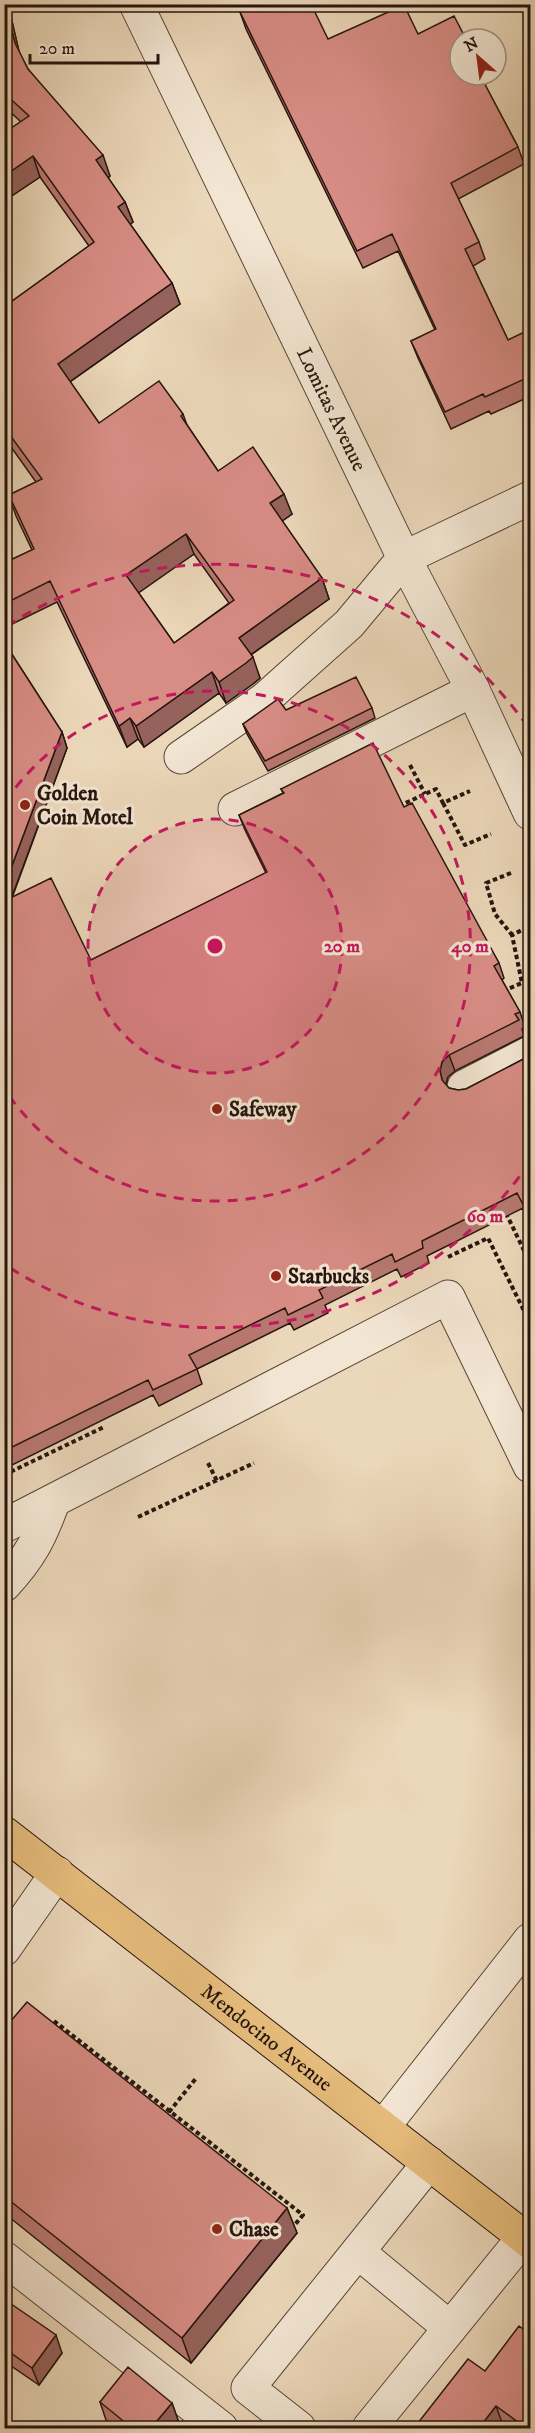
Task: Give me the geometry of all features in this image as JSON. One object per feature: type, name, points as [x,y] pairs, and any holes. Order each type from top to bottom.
[{"type":"main road","name":"Mendocino Avenue","points":[[4,1833],[527,2240]]},
{"type":"street","name":"Lomitas Avenue","points":[[136,4],[404,558],[473,690],[531,813]]},
{"type":"street","points":[[181,757],[265,699],[350,624],[404,558],[531,498]]},
{"type":"street","points":[[235,809],[473,690]]},
{"type":"street","points":[[464,1087],[531,1053]]},
{"type":"street","points":[[4,1526],[448,1297],[531,1466]]},
{"type":"street","points":[[4,1585],[40,1538],[53,1502]]},
{"type":"street","points":[[4,1949],[57,1873]]},
{"type":"street","points":[[383,2127],[531,1940]]},
{"type":"street","points":[[299,2428],[248,2388],[429,2163]]},
{"type":"street","points":[[369,2428],[450,2328],[527,2240]]},
{"type":"street","points":[[358,2252],[450,2328]]},
{"type":"street","points":[[4,2258],[220,2428]]},
{"type":"path","points":[[393,809],[436,789],[465,845],[491,834]]},
{"type":"path","points":[[443,803],[470,791]]},
{"type":"path","points":[[501,992],[522,983],[512,935],[495,914],[486,883],[511,873]]},
{"type":"path","points":[[512,935],[531,926]]},
{"type":"path","points":[[504,1210],[531,1263]]},
{"type":"path","points":[[4,1475],[106,1426]]},
{"type":"path","points":[[138,1518],[254,1463]]},
{"type":"path","points":[[54,2021],[303,2215],[291,2229]]},
{"type":"path","points":[[164,2118],[197,2078]]},
{"type":"building","points":[[4,4],[15,43],[28,69],[103,155],[96,160],[125,202],[118,207],[172,283],[58,364],[99,423],[159,381],[183,414],[181,416],[218,471],[253,447],[284,494],[270,503],[322,578],[239,638],[253,657],[246,663],[219,682],[212,672],[136,726],[130,718],[119,726],[50,581],[4,604],[4,563],[34,549],[9,495],[42,479],[4,427],[4,307],[94,242],[33,156],[4,176],[4,133],[29,116],[4,93]],"holes":[[[186,534],[234,600],[174,643],[126,575]]]},
{"type":"building","points":[[255,4],[311,4],[328,39],[404,5],[418,34],[454,16],[460,27],[448,27],[448,87],[486,87],[518,147],[451,183],[479,242],[465,249],[508,340],[531,329],[531,376],[485,397],[483,394],[445,412],[411,341],[436,329],[392,234],[357,251],[240,12]]},
{"type":"building","name":"Golden Coin Motel","points":[[4,642],[62,732],[4,887]]},
{"type":"building","points":[[356,677],[372,708],[265,761],[243,724],[278,699],[286,710]]},
{"type":"building","name":"Safeway","points":[[373,743],[404,807],[412,803],[499,963],[494,966],[520,1012],[515,1014],[519,1020],[449,1055],[442,1062],[440,1071],[442,1080],[449,1088],[466,1089],[531,1055],[531,1220],[517,1193],[422,1241],[423,1248],[395,1262],[392,1254],[319,1290],[323,1298],[288,1315],[285,1308],[189,1355],[197,1369],[153,1390],[148,1380],[4,1451],[4,995],[7,994],[4,990],[4,901],[51,878],[91,960],[267,872],[239,815],[284,793],[281,789]]},
{"type":"building","points":[[27,2002],[287,2208],[182,2338],[4,2196],[4,2029]]},
{"type":"building","points":[[4,2299],[56,2335],[32,2368],[4,2348]]},
{"type":"building","points":[[519,2326],[531,2335],[531,2426],[526,2428],[496,2406],[479,2428],[414,2428],[468,2359],[485,2371]]},
{"type":"building","points":[[128,2367],[172,2403],[151,2428],[132,2428],[100,2402]]},
{"type":"place","name":"Golden Coin Motel","points":[[25,805]]},
{"type":"place","name":"Safeway","points":[[217,1109]]},
{"type":"place","name":"Starbucks","points":[[276,1276]]},
{"type":"place","name":"Chase","points":[[217,2229]]}]
